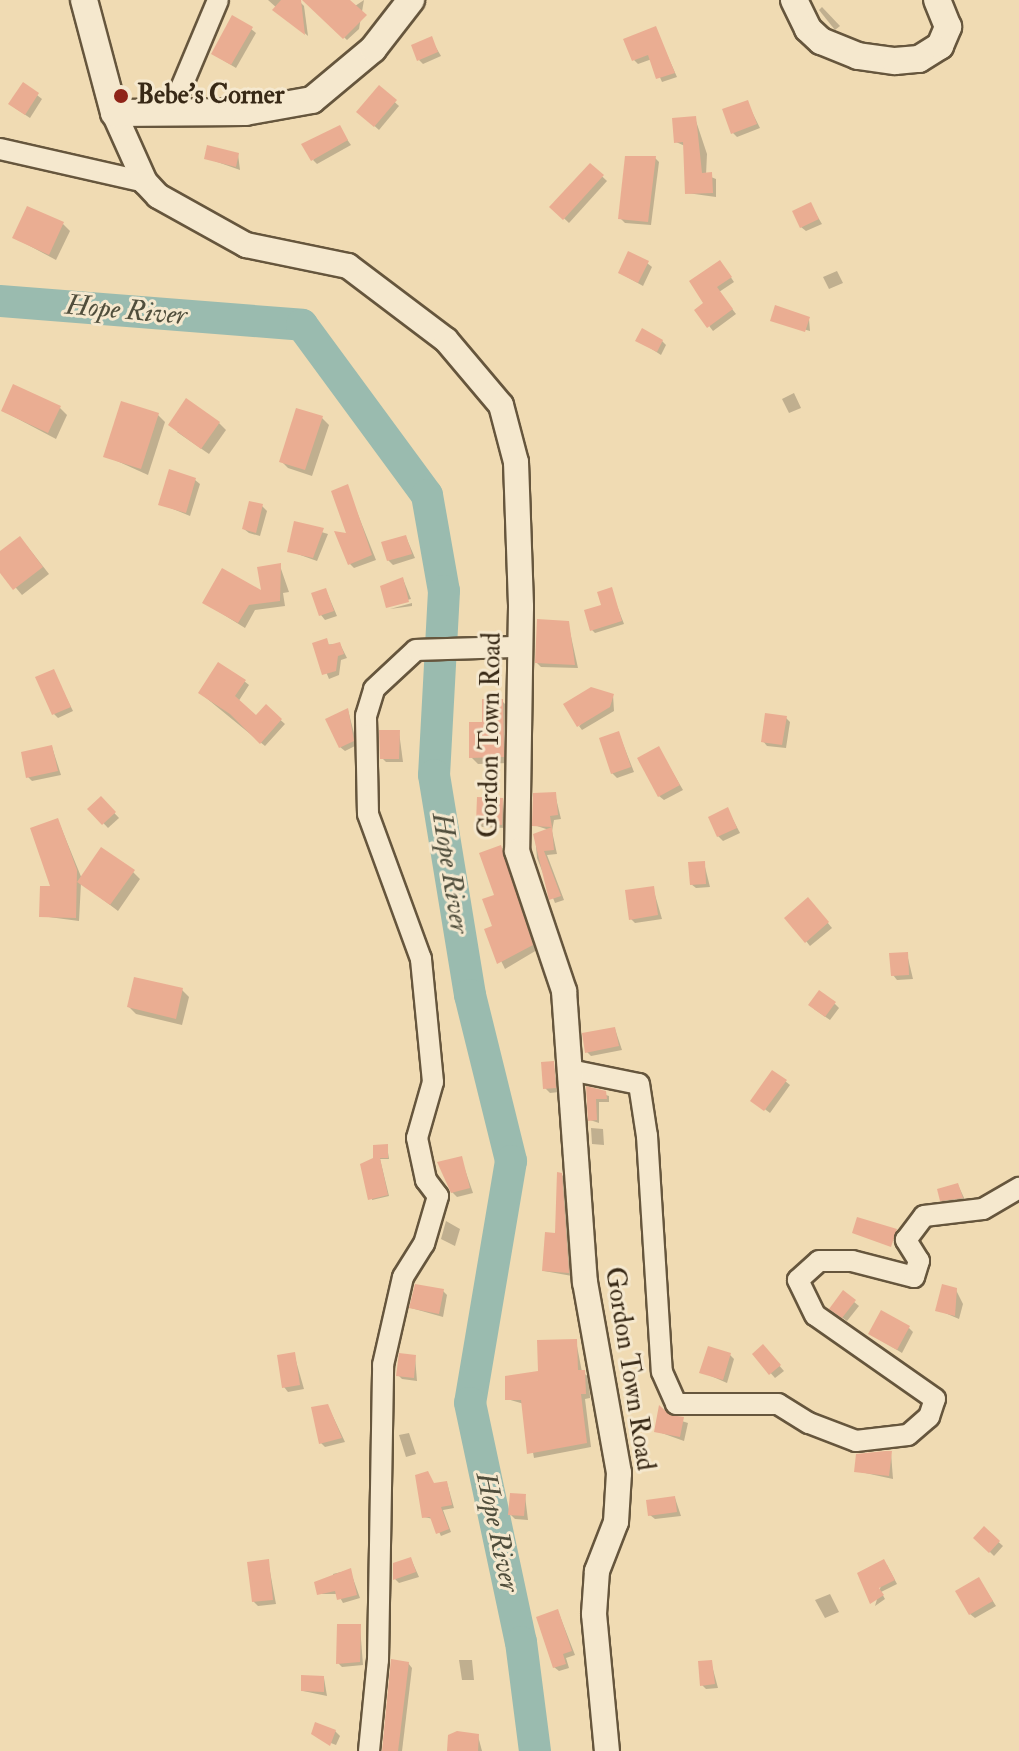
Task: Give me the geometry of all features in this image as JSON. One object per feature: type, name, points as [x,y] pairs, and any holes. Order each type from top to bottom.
[{"type":"main road","points":[[84,0],[114,113],[245,112],[312,100],[373,49],[411,0]]},
{"type":"main road","points":[[794,0],[808,29],[821,41],[858,56],[895,61],[919,59],[940,46],[948,27],[937,0]]},
{"type":"street","points":[[171,112],[218,0]]},
{"type":"street","name":"Gordon Town Road","points":[[114,113],[145,182],[158,196],[246,245],[348,266],[446,340],[501,405],[516,462],[520,647],[517,851],[564,991],[585,1282],[619,1473],[616,1522],[597,1571],[594,1614],[607,1751]]},
{"type":"street","points":[[0,149],[145,182]]},
{"type":"street","points":[[369,1751],[378,1660],[383,1365],[403,1277],[424,1244],[438,1196],[426,1180],[417,1138],[433,1082],[421,959],[368,814],[366,716],[374,689],[416,650],[520,647]]},
{"type":"street","points":[[570,1070],[639,1084],[647,1136],[662,1372],[676,1404],[778,1404],[809,1423],[856,1441],[908,1435],[929,1417],[935,1399],[815,1315],[798,1280],[819,1261],[852,1261],[914,1277],[919,1261],[906,1240],[924,1216],[983,1209],[1019,1188]]},
{"type":"building","points":[[281,0],[301,0],[305,35],[272,10]]},
{"type":"building","points":[[302,0],[350,0],[367,15],[343,39]]},
{"type":"building","points":[[232,15],[253,27],[231,65],[211,54]]},
{"type":"building","points":[[656,26],[675,73],[656,79],[648,55],[632,61],[623,39]]},
{"type":"building","points":[[432,36],[438,52],[417,61],[411,45]]},
{"type":"building","points":[[23,82],[39,93],[25,115],[8,104]]},
{"type":"building","points":[[379,85],[397,100],[374,127],[356,112]]},
{"type":"building","points":[[748,100],[757,124],[731,134],[722,109]]},
{"type":"building","points":[[696,116],[702,173],[712,172],[713,193],[685,194],[683,142],[674,143],[672,118]]},
{"type":"building","points":[[340,125],[348,140],[311,161],[301,144]]},
{"type":"building","points":[[207,145],[239,153],[236,167],[204,159]]},
{"type":"building","points":[[625,156],[656,156],[648,222],[618,219]]},
{"type":"building","points":[[590,163],[604,175],[563,220],[549,207]]},
{"type":"building","points":[[811,202],[819,219],[800,228],[792,211]]},
{"type":"building","points":[[27,206],[64,222],[49,255],[12,238]]},
{"type":"building","points":[[628,251],[649,261],[638,283],[618,273]]},
{"type":"building","points":[[720,260],[732,277],[717,287],[733,309],[707,328],[694,310],[703,303],[689,281]]},
{"type":"building","points":[[775,305],[810,317],[805,332],[770,321]]},
{"type":"building","points":[[642,328],[663,340],[657,352],[635,341]]},
{"type":"building","points":[[13,384],[61,406],[48,433],[1,411]]},
{"type":"building","points":[[186,398],[220,422],[201,449],[168,425]]},
{"type":"building","points":[[121,401],[159,413],[141,469],[103,457]]},
{"type":"building","points":[[296,408],[323,416],[305,470],[279,462]]},
{"type":"building","points":[[169,469],[196,478],[186,513],[158,505]]},
{"type":"building","points":[[348,484],[372,555],[348,565],[334,531],[346,533],[331,491]]},
{"type":"building","points":[[249,501],[263,504],[256,533],[242,529]]},
{"type":"building","points":[[294,521],[324,528],[313,558],[287,552]]},
{"type":"building","points":[[406,535],[412,554],[387,561],[381,542]]},
{"type":"building","points":[[20,536],[43,567],[13,590],[0,573],[0,551]]},
{"type":"building","points":[[281,563],[280,601],[249,605],[238,623],[202,603],[222,568],[261,590],[257,567]]},
{"type":"building","points":[[403,577],[409,602],[386,608],[380,586]]},
{"type":"building","points":[[612,587],[622,621],[590,631],[584,610],[601,605],[597,592]]},
{"type":"building","points":[[326,588],[334,611],[319,616],[311,593]]},
{"type":"building","points":[[537,619],[569,621],[575,665],[535,663]]},
{"type":"building","points":[[327,638],[329,645],[340,642],[344,654],[338,656],[336,671],[322,675],[312,643]]},
{"type":"building","points":[[218,662],[246,680],[235,696],[256,715],[266,704],[282,719],[260,744],[230,714],[198,693]]},
{"type":"building","points":[[54,669],[71,707],[52,715],[35,677]]},
{"type":"building","points":[[591,687],[614,694],[610,707],[577,727],[563,704]]},
{"type":"building","points":[[482,699],[503,699],[504,757],[469,758],[469,722],[482,722]]},
{"type":"building","points":[[348,708],[354,741],[339,748],[325,719]]},
{"type":"building","points":[[765,713],[787,716],[782,745],[761,742]]},
{"type":"building","points":[[379,730],[400,730],[399,759],[380,759]]},
{"type":"building","points":[[619,731],[631,767],[611,774],[599,738]]},
{"type":"building","points":[[52,745],[58,771],[26,778],[21,752]]},
{"type":"building","points":[[659,746],[680,785],[658,797],[637,758]]},
{"type":"building","points":[[556,792],[558,815],[550,816],[552,827],[532,826],[533,793]]},
{"type":"building","points":[[101,796],[116,812],[102,825],[87,809]]},
{"type":"building","points":[[477,797],[503,798],[502,825],[476,823]]},
{"type":"building","points":[[728,807],[737,828],[717,837],[708,817]]},
{"type":"building","points":[[58,818],[77,870],[76,918],[39,917],[40,886],[50,886],[30,828]]},
{"type":"building","points":[[552,827],[554,850],[544,851],[561,896],[549,900],[533,834]]},
{"type":"building","points":[[501,845],[533,945],[497,964],[484,929],[492,926],[482,899],[494,895],[479,853]]},
{"type":"building","points":[[101,847],[135,870],[110,905],[77,882]]},
{"type":"building","points":[[705,861],[706,884],[690,885],[688,862]]},
{"type":"building","points":[[654,886],[658,915],[629,920],[625,890]]},
{"type":"building","points":[[808,897],[829,922],[805,943],[784,918]]},
{"type":"building","points":[[908,952],[909,975],[891,976],[889,953]]},
{"type":"building","points":[[134,977],[183,988],[176,1019],[127,1007]]},
{"type":"building","points":[[819,990],[836,1002],[825,1017],[808,1005]]},
{"type":"building","points":[[615,1027],[619,1046],[585,1053],[582,1033]]},
{"type":"building","points":[[554,1061],[556,1088],[543,1089],[541,1062]]},
{"type":"building","points":[[772,1070],[787,1080],[764,1111],[750,1101]]},
{"type":"building","points":[[586,1086],[606,1091],[607,1099],[596,1099],[597,1120],[588,1121]]},
{"type":"building","points":[[388,1144],[388,1158],[380,1158],[388,1195],[368,1200],[360,1164],[373,1158],[373,1145]]},
{"type":"building","points":[[462,1156],[470,1188],[451,1193],[437,1162]]},
{"type":"building","points":[[557,1172],[562,1173],[569,1273],[542,1271],[545,1232],[555,1233]]},
{"type":"building","points":[[958,1183],[963,1198],[940,1201],[937,1189]]},
{"type":"building","points":[[857,1217],[897,1229],[891,1247],[852,1233]]},
{"type":"building","points":[[415,1284],[444,1289],[439,1314],[409,1308]]},
{"type":"building","points":[[942,1284],[957,1288],[955,1316],[935,1311]]},
{"type":"building","points":[[843,1290],[856,1300],[842,1318],[829,1309]]},
{"type":"building","points":[[881,1310],[910,1326],[897,1350],[868,1334]]},
{"type":"building","points":[[577,1339],[578,1370],[585,1370],[586,1394],[581,1394],[587,1443],[527,1454],[521,1400],[505,1400],[505,1376],[538,1371],[537,1340]]},
{"type":"building","points":[[763,1344],[781,1365],[769,1375],[752,1354]]},
{"type":"building","points":[[708,1346],[731,1353],[723,1380],[699,1373]]},
{"type":"building","points":[[295,1352],[300,1385],[282,1388],[277,1355]]},
{"type":"building","points":[[399,1353],[416,1355],[414,1378],[396,1376]]},
{"type":"building","points":[[328,1404],[342,1438],[319,1444],[311,1407]]},
{"type":"building","points":[[659,1405],[670,1415],[684,1417],[680,1437],[654,1432]]},
{"type":"building","points":[[892,1451],[889,1476],[854,1472],[856,1454]]},
{"type":"building","points":[[428,1471],[434,1483],[447,1481],[452,1505],[441,1507],[449,1529],[436,1534],[430,1517],[422,1518],[415,1475]]},
{"type":"building","points":[[510,1493],[526,1494],[524,1516],[508,1515]]},
{"type":"building","points":[[675,1496],[677,1512],[648,1516],[646,1500]]},
{"type":"building","points":[[984,1526],[1000,1541],[989,1553],[973,1538]]},
{"type":"building","points":[[411,1557],[416,1572],[393,1580],[393,1563]]},
{"type":"building","points":[[269,1559],[273,1600],[252,1602],[247,1562]]},
{"type":"building","points":[[884,1559],[895,1580],[879,1588],[884,1595],[870,1604],[857,1573]]},
{"type":"building","points":[[351,1568],[357,1595],[337,1600],[335,1591],[317,1595],[314,1582]]},
{"type":"building","points":[[979,1577],[993,1601],[969,1615],[955,1591]]},
{"type":"building","points":[[558,1609],[572,1651],[563,1654],[566,1664],[553,1668],[536,1617]]},
{"type":"building","points":[[337,1624],[361,1624],[360,1662],[336,1664]]},
{"type":"building","points":[[391,1659],[409,1662],[398,1751],[382,1751]]},
{"type":"building","points":[[712,1660],[715,1684],[700,1686],[698,1661]]},
{"type":"building","points":[[301,1675],[324,1676],[324,1692],[301,1691]]},
{"type":"building","points":[[315,1722],[336,1730],[330,1746],[311,1734]]},
{"type":"building","points":[[457,1731],[479,1734],[478,1751],[447,1751],[448,1735]]},
{"type":"waterway","name":"Hope River","points":[[0,301],[302,325],[427,495],[444,591],[434,775],[470,995],[511,1161],[470,1403],[521,1642],[535,1751]]},
{"type":"place","name":"Bebe's Corner","points":[[121,96]]}]
